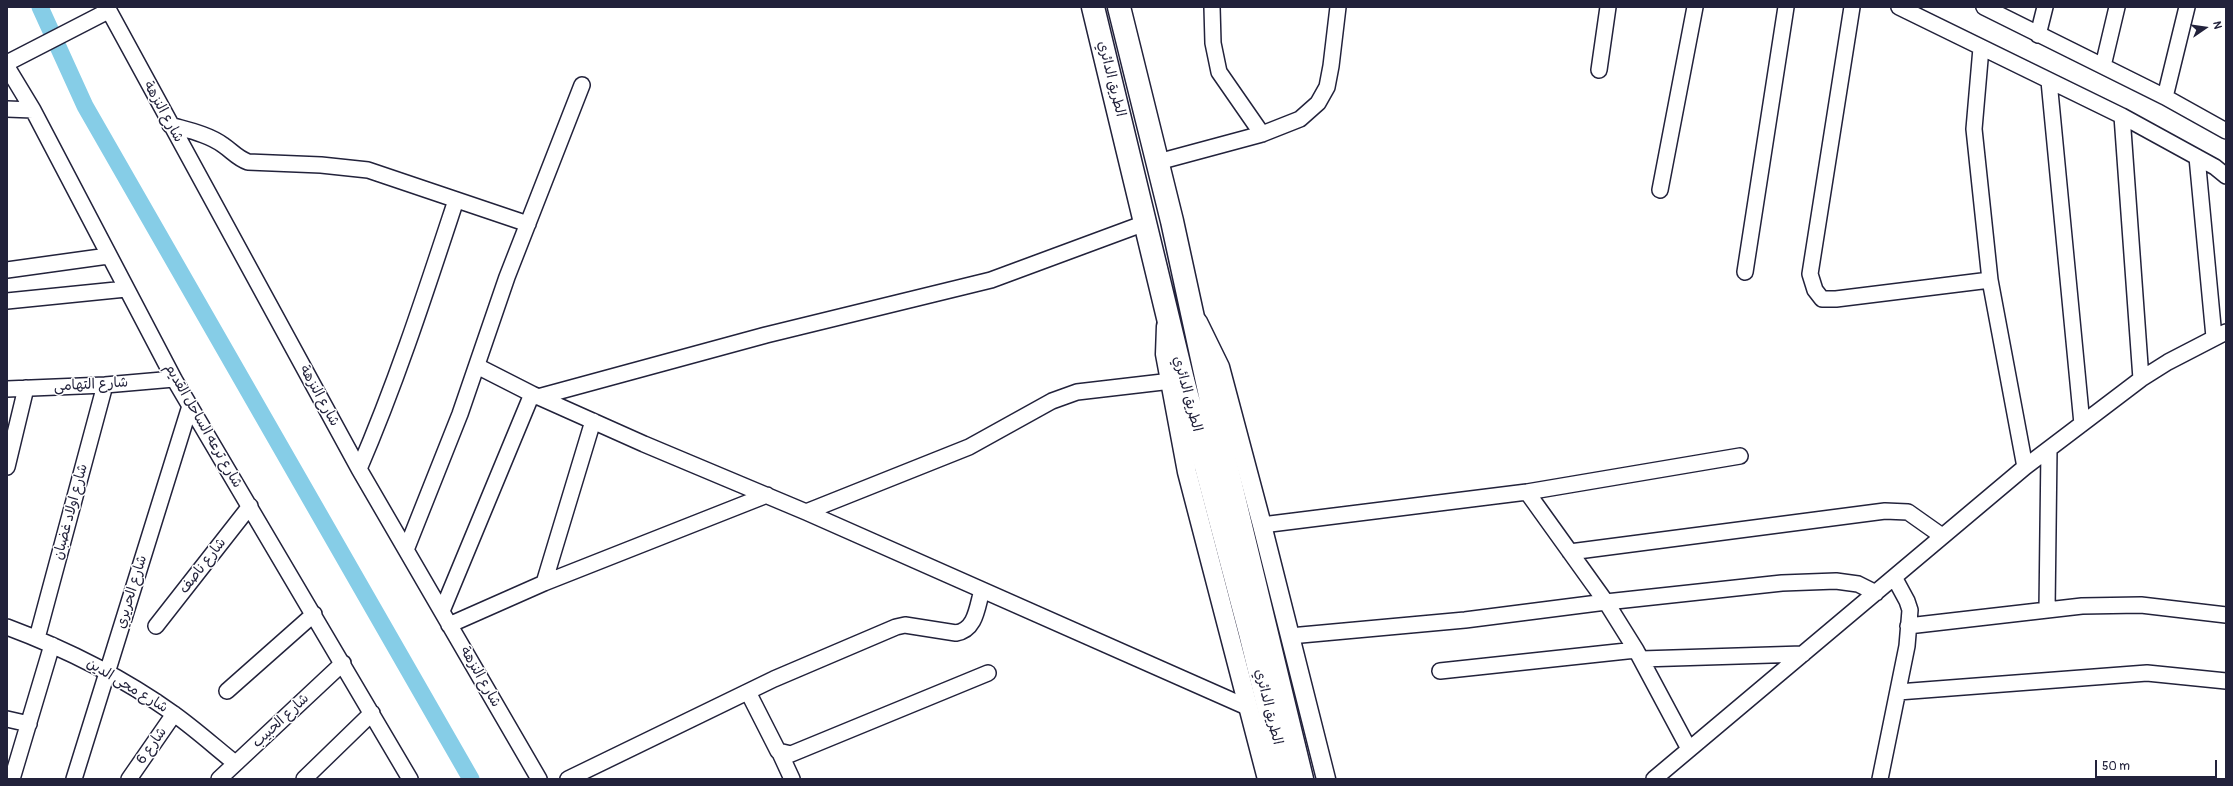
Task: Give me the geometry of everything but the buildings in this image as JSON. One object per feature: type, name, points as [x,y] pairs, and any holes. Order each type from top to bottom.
[{"type":"highway","name":"الطريق الدائري","points":[[1093,7],[1168,317],[1176,380],[1203,415],[1302,779]]},
{"type":"highway","name":"الطريق الدائري","points":[[1119,7],[1158,162],[1191,311],[1203,415],[1250,633],[1286,779]]},
{"type":"street","points":[[1212,7],[1213,43],[1219,72],[1262,134]]},
{"type":"street","points":[[1158,162],[1262,134],[1300,119],[1318,103],[1327,87],[1338,7]]},
{"type":"street","points":[[1599,70],[1608,7]]},
{"type":"street","points":[[1660,190],[1695,7]]},
{"type":"street","points":[[1745,272],[1786,7]]},
{"type":"street","points":[[1852,7],[1810,274],[1814,290],[1822,299],[1836,299],[1990,280]]},
{"type":"street","points":[[1899,7],[2122,116],[2197,157],[2226,176]]},
{"type":"street","points":[[1984,7],[2165,97],[2226,131]]},
{"type":"street","points":[[2038,35],[2045,7]]},
{"type":"street","points":[[2104,66],[2118,7]]},
{"type":"street","points":[[2165,97],[2187,7]]},
{"type":"street","points":[[7,63],[108,9]]},
{"type":"street","name":"شارع النزهة","points":[[108,9],[359,469],[540,779]]},
{"type":"street","points":[[1981,48],[1974,129],[1990,280],[2025,467]]},
{"type":"street","name":"شارع ترعه الساحل القديم","points":[[7,67],[33,110],[108,256],[174,379],[372,712],[410,779]]},
{"type":"street","points":[[2049,81],[2082,424]]},
{"type":"street","points":[[406,550],[460,414],[507,277],[582,85]]},
{"type":"street","points":[[7,109],[33,110]]},
{"type":"street","points":[[2122,116],[2141,379]]},
{"type":"street","points":[[170,125],[210,138],[224,145],[239,159],[248,162],[321,165],[368,170],[528,224]]},
{"type":"street","points":[[1654,779],[2025,467],[2141,379],[2220,335],[2197,157]]},
{"type":"street","points":[[359,469],[385,408],[412,335],[456,200]]},
{"type":"street","points":[[535,395],[766,335],[991,280],[1145,223]]},
{"type":"street","points":[[7,270],[108,256]]},
{"type":"street","points":[[7,301],[126,289]]},
{"type":"street","points":[[1191,311],[1210,344],[1220,367],[1262,525],[1326,779]]},
{"type":"street","points":[[477,366],[535,395],[593,421],[806,512],[1249,708]]},
{"type":"street","name":"شارع التهامى","points":[[7,389],[105,385],[174,379]]},
{"type":"street","points":[[806,512],[969,447],[1052,400],[1077,392],[1103,387],[1176,380],[1187,472],[1267,779]]},
{"type":"street","name":"شارع اولاد غضبان","points":[[37,638],[105,385]]},
{"type":"street","points":[[7,467],[26,388]]},
{"type":"street","points":[[442,611],[535,395]]},
{"type":"street","name":"شارع الحريري","points":[[74,779],[190,406]]},
{"type":"street","points":[[544,583],[593,421]]},
{"type":"street","points":[[2046,610],[2049,449]]},
{"type":"street","points":[[1262,525],[1527,492],[1740,456]]},
{"type":"street","points":[[1527,492],[1606,602],[1638,654],[1689,749]]},
{"type":"street","points":[[450,625],[544,583],[767,495]]},
{"type":"street","name":"شارع ناصف","points":[[156,626],[250,506]]},
{"type":"street","points":[[1570,552],[1886,511],[1908,512],[1942,536]]},
{"type":"street","points":[[1880,779],[1907,646],[1910,610],[1907,601],[1894,577]]},
{"type":"street","points":[[1290,636],[1465,620],[1606,602],[1798,583],[1836,581],[1858,584],[1876,593]]},
{"type":"street","points":[[568,779],[748,692],[896,627],[905,625],[956,634],[962,632],[971,625],[982,590]]},
{"type":"street","points":[[1908,626],[2082,606],[2141,605],[2226,615]]},
{"type":"street","points":[[227,691],[314,614]]},
{"type":"street","name":"شارع محى الدين","points":[[7,627],[37,638],[108,672],[174,714],[235,763]]},
{"type":"street","points":[[12,779],[52,645]]},
{"type":"street","points":[[1440,671],[1638,654],[1803,654]]},
{"type":"street","name":"شارع الحبيب","points":[[219,779],[343,663]]},
{"type":"street","points":[[780,753],[791,754],[988,673]]},
{"type":"street","points":[[1898,692],[2147,673],[2226,681]]},
{"type":"street","points":[[748,692],[792,779]]},
{"type":"street","points":[[304,779],[372,712]]},
{"type":"street","name":"شارع 6","points":[[129,779],[174,714]]},
{"type":"street","points":[[7,718],[29,724]]},
{"type":"waterway","points":[[40,7],[85,106],[471,779]]}]
